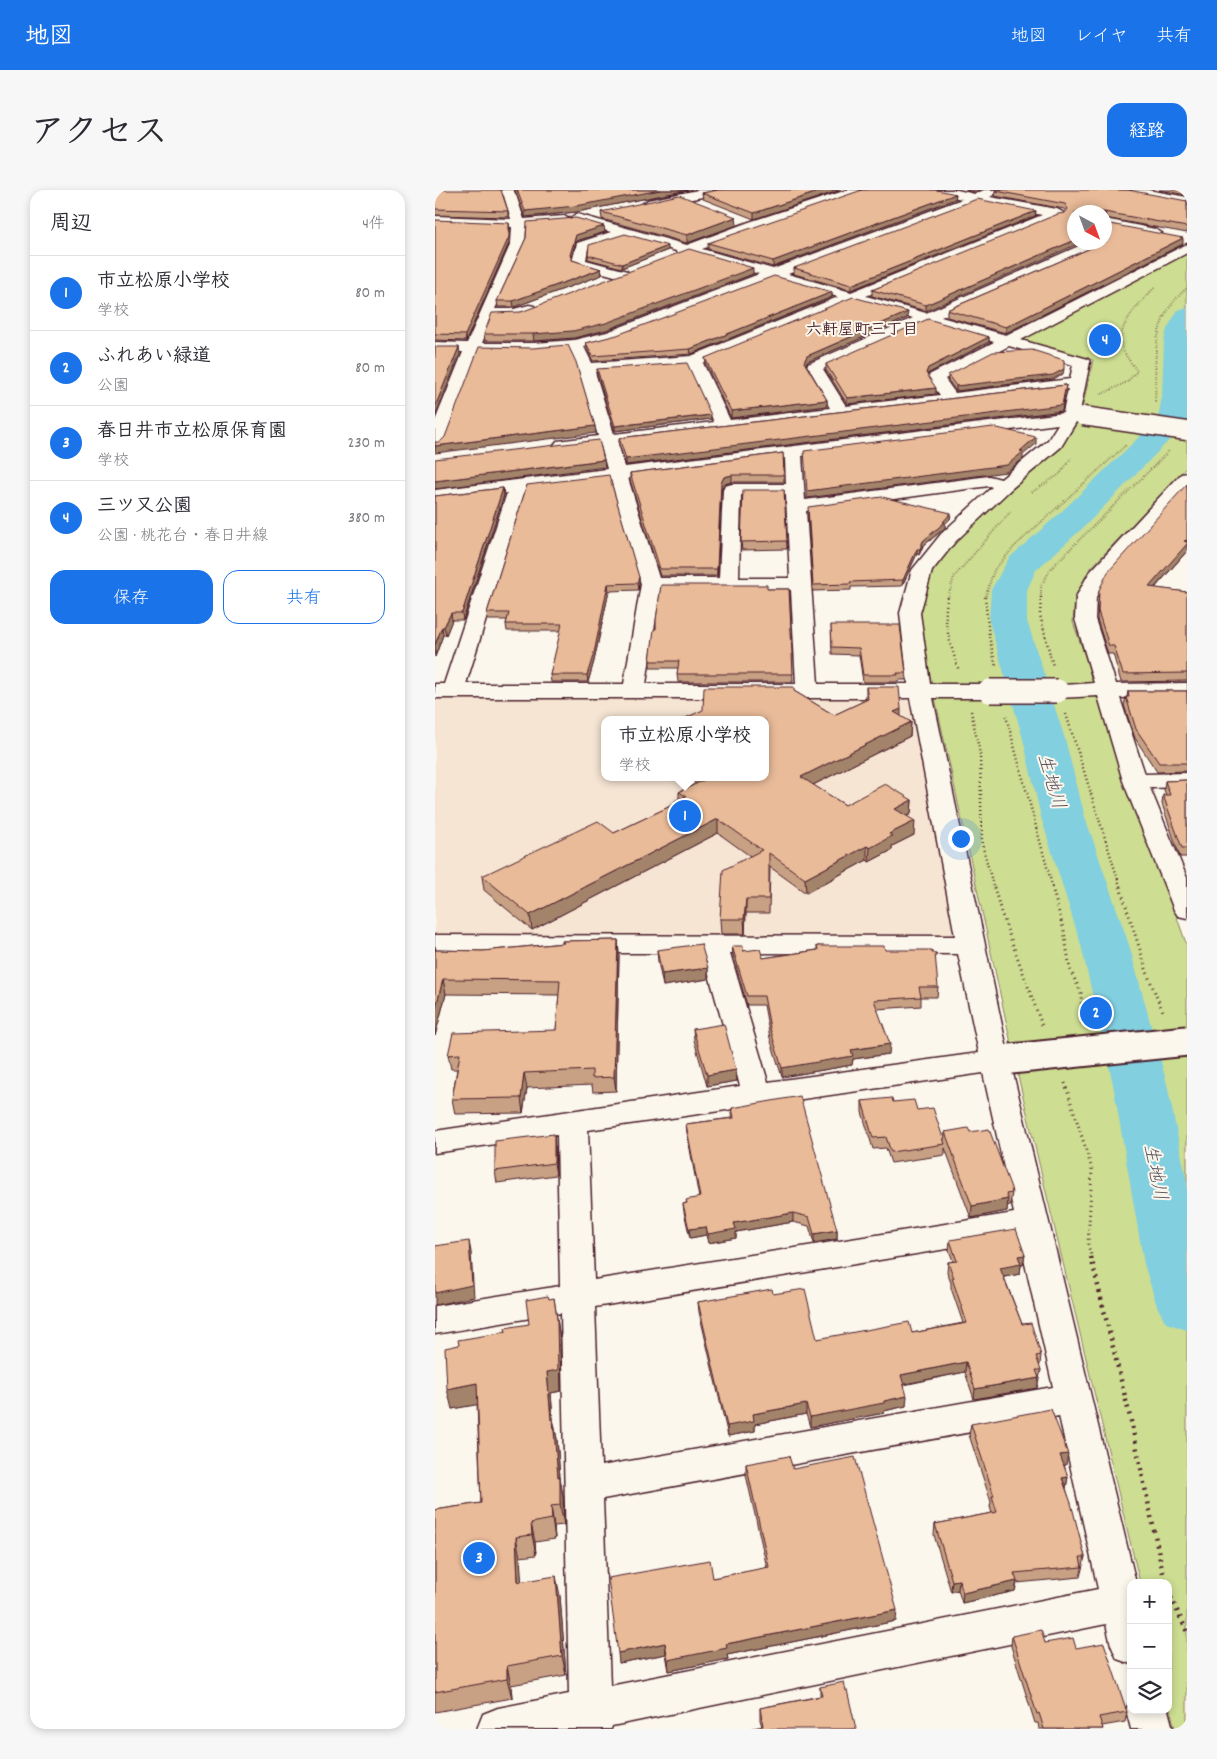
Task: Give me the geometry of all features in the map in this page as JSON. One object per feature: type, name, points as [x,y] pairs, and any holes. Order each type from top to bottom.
[{"type":"street","points":[[435,444],[486,313],[518,243],[519,224],[510,194],[506,190]]},
{"type":"street","points":[[669,190],[709,208]]},
{"type":"street","points":[[634,207],[717,190]]},
{"type":"street","points":[[669,257],[754,224],[860,190]]},
{"type":"street","points":[[938,190],[1067,215]]},
{"type":"street","points":[[435,347],[533,348],[575,345],[612,335],[996,190]]},
{"type":"street","points":[[1128,190],[1187,202]]},
{"type":"street","points":[[435,220],[519,224],[606,213]]},
{"type":"street","points":[[586,368],[693,360],[1057,213]]},
{"type":"street","points":[[577,218],[1082,362],[1078,383],[1077,416],[1017,495],[948,538],[922,570],[910,613],[920,691],[970,945],[1003,1060],[1033,1222],[1127,1630]]},
{"type":"street","points":[[736,218],[754,224]]},
{"type":"street","points":[[1112,224],[1180,240]]},
{"type":"street","points":[[1112,238],[1133,229]]},
{"type":"street","points":[[605,281],[627,273],[579,262],[582,246],[623,232]]},
{"type":"street","points":[[950,397],[935,378],[1009,341],[1180,240]]},
{"type":"street","points":[[839,410],[814,367],[1082,250]]},
{"type":"street","points":[[486,313],[516,314],[543,304]]},
{"type":"street","points":[[575,345],[586,368],[606,440],[651,584],[634,692]]},
{"type":"street","points":[[693,360],[724,425]]},
{"type":"street","points":[[549,446],[1078,383]]},
{"type":"street","points":[[435,496],[1077,416],[1187,431]]},
{"type":"street","points":[[793,452],[807,690]]},
{"type":"street","points":[[1185,899],[1135,781],[1085,619],[1086,597],[1096,577],[1187,478]]},
{"type":"street","points":[[729,584],[732,490],[796,498],[989,481],[1017,495]]},
{"type":"street","points":[[518,486],[444,691],[1187,690]]},
{"type":"street","points":[[651,584],[801,584]]},
{"type":"street","points":[[1135,781],[1187,780]]},
{"type":"street","points":[[435,944],[970,945]]},
{"type":"street","points":[[714,945],[757,1094]]},
{"type":"street","points":[[435,1142],[1003,1060],[1187,1041]]},
{"type":"street","points":[[572,1121],[591,1720]]},
{"type":"street","points":[[435,1320],[1033,1222]]},
{"type":"street","points":[[585,1486],[1075,1398]]},
{"type":"street","points":[[498,1729],[591,1720],[1120,1603]]},
{"type":"street","points":[[1148,1714],[1152,1729]]},
{"type":"path","points":[[1095,399],[1127,382],[1137,371],[1122,346],[1123,333],[1130,317],[1158,284]]},
{"type":"path","points":[[1155,408],[1155,343],[1165,316],[1180,293],[1187,288]]},
{"type":"path","points":[[959,673],[948,634],[946,604],[953,577],[1017,495],[1057,477],[1067,466],[1074,451]]},
{"type":"path","points":[[968,701],[980,754],[982,844],[1001,912],[1046,1036]]},
{"type":"path","points":[[1064,1078],[1092,1169],[1088,1244],[1131,1421],[1162,1579]]},
{"type":"path","points":[[1172,1600],[1187,1632]]},
{"type":"shaded area","points":[[904,696],[914,700],[958,932],[950,938],[435,937],[435,697]]},
{"type":"green space","points":[[1187,253],[1187,426],[1082,409],[1093,360],[1024,341],[1022,338]]},
{"type":"green space","points":[[1078,422],[1187,436],[1187,467],[1089,570],[1075,598],[1073,622],[1187,946],[1187,1729],[1175,1729],[1171,1714],[1172,1579],[1139,1579],[1019,1080],[918,621],[926,584],[934,566],[952,543],[1062,445]]},
{"type":"building","points":[[435,190],[501,190],[508,211],[435,209]]},
{"type":"building","points":[[517,190],[660,190],[576,206],[525,211]]},
{"type":"building","points":[[718,190],[824,190],[754,213],[702,193]]},
{"type":"building","points":[[862,190],[937,190],[956,194],[773,261],[708,243]]},
{"type":"building","points":[[1128,190],[1187,201],[1187,227],[1112,213],[1112,205],[1067,205],[1067,207],[1065,204],[996,191]]},
{"type":"building","points":[[679,195],[736,217],[687,235],[601,212]]},
{"type":"building","points":[[977,199],[1036,211],[851,285],[794,268]]},
{"type":"building","points":[[1067,210],[1067,243],[926,305],[872,290],[1058,214],[1065,213]]},
{"type":"building","points":[[576,218],[604,226],[576,235],[570,255],[572,260],[601,269],[513,301],[497,301],[526,238],[527,222]]},
{"type":"building","points":[[435,220],[509,223],[509,237],[465,335],[435,334]]},
{"type":"building","points":[[1112,224],[1183,238],[1006,327],[947,310],[1086,250],[1112,250]]},
{"type":"building","points":[[625,234],[668,246],[622,264],[588,255],[589,245]]},
{"type":"building","points":[[689,249],[753,268],[606,323],[573,331],[533,334],[484,334],[492,313],[521,312]]},
{"type":"building","points":[[774,276],[832,292],[690,349],[593,356],[586,343],[617,335]]},
{"type":"building","points":[[853,297],[908,312],[807,356],[804,362],[827,400],[731,411],[705,358]]},
{"type":"building","points":[[928,319],[989,337],[928,368],[926,373],[936,388],[847,398],[826,364]]},
{"type":"building","points":[[568,345],[576,362],[595,426],[435,446],[435,442],[440,442],[445,437],[479,347],[533,348]]},
{"type":"building","points":[[435,347],[459,347],[435,407]]},
{"type":"building","points":[[1032,350],[1064,360],[1064,369],[1053,375],[956,386],[948,375],[993,352]]},
{"type":"building","points":[[687,363],[711,415],[615,426],[597,369]]},
{"type":"building","points":[[1066,385],[1062,405],[626,459],[619,438]]},
{"type":"building","points":[[993,427],[1036,437],[1020,451],[1023,452],[1007,465],[807,491],[804,451]]},
{"type":"building","points":[[599,440],[604,460],[435,481],[435,459]]},
{"type":"building","points":[[783,453],[784,475],[732,475],[724,477],[721,483],[717,569],[660,569],[630,473]]},
{"type":"building","points":[[609,475],[639,577],[637,583],[608,584],[594,653],[587,675],[550,675],[562,624],[506,624],[509,613],[487,613],[527,485]]},
{"type":"building","points":[[1187,484],[1187,540],[1184,541],[1187,544],[1149,587],[1187,592],[1187,673],[1123,674],[1114,646],[1109,646],[1098,611],[1099,590],[1108,572]]},
{"type":"building","points":[[503,488],[462,613],[451,613],[444,627],[442,627],[435,645],[435,496]]},
{"type":"building","points":[[743,490],[784,490],[787,541],[741,542]]},
{"type":"building","points":[[882,497],[951,513],[943,522],[945,522],[923,541],[920,549],[917,549],[903,580],[813,585],[808,507]]},
{"type":"building","points":[[661,585],[767,585],[767,589],[789,589],[793,674],[677,674],[679,661],[650,661]]},
{"type":"building","points":[[831,625],[900,625],[906,673],[897,673],[898,675],[863,675],[859,648],[832,647]]},
{"type":"building","points":[[704,687],[794,687],[794,691],[834,715],[868,699],[866,687],[899,687],[901,709],[894,712],[911,722],[801,777],[845,805],[885,784],[912,800],[895,809],[915,821],[889,834],[892,836],[870,848],[867,846],[805,879],[769,853],[769,899],[746,899],[744,919],[720,919],[723,870],[762,850],[718,819],[530,915],[482,876],[598,821],[614,833],[677,803],[675,801],[686,796],[679,792],[702,781],[769,781],[769,716],[690,716],[703,710]]},
{"type":"building","points":[[1128,691],[1187,691],[1187,763],[1159,763],[1136,729],[1126,697],[1129,697]]},
{"type":"building","points":[[1187,780],[1187,848],[1182,848],[1163,795],[1170,795],[1165,781]]},
{"type":"building","points":[[618,940],[614,1077],[592,1078],[592,1070],[524,1073],[521,1098],[452,1099],[460,1054],[448,1055],[453,1033],[556,1030],[560,980],[443,979],[435,1011],[435,950],[483,951],[564,943],[562,941]]},
{"type":"building","points":[[701,944],[708,968],[662,974],[657,950]]},
{"type":"building","points":[[732,946],[743,946],[743,951],[760,949],[763,958],[818,950],[817,946],[884,946],[885,950],[932,950],[932,953],[935,953],[938,987],[919,987],[921,997],[874,1000],[890,1044],[851,1050],[853,1056],[782,1068],[770,1028],[764,996],[747,996]]},
{"type":"building","points":[[724,1024],[736,1070],[707,1075],[693,1029]]},
{"type":"building","points":[[800,1096],[837,1230],[814,1234],[809,1217],[793,1213],[734,1223],[736,1229],[708,1234],[706,1227],[689,1229],[683,1204],[687,1203],[686,1200],[700,1197],[686,1124],[734,1118],[732,1108]]},
{"type":"building","points":[[892,1098],[893,1102],[914,1100],[917,1110],[933,1108],[945,1144],[891,1152],[886,1137],[873,1138],[862,1101]]},
{"type":"building","points":[[968,1128],[970,1132],[989,1129],[1011,1188],[1012,1193],[1006,1194],[1008,1199],[972,1206],[945,1132]]},
{"type":"building","points":[[554,1134],[554,1163],[495,1171],[495,1141]]},
{"type":"building","points":[[1016,1229],[1025,1255],[1018,1256],[1021,1264],[1000,1268],[1022,1324],[1031,1323],[1041,1355],[1036,1356],[1041,1370],[1036,1370],[1039,1378],[975,1389],[966,1362],[901,1375],[907,1396],[884,1401],[884,1403],[810,1417],[806,1404],[753,1414],[754,1421],[727,1426],[698,1302],[772,1289],[773,1294],[805,1289],[817,1339],[909,1322],[912,1333],[967,1323],[948,1262],[957,1261],[950,1240]]},
{"type":"building","points":[[469,1241],[472,1285],[435,1293],[435,1246]]},
{"type":"building","points":[[548,1296],[549,1299],[554,1298],[557,1319],[558,1370],[547,1372],[558,1477],[560,1477],[560,1505],[551,1506],[552,1519],[531,1523],[532,1535],[516,1537],[518,1582],[556,1576],[562,1656],[507,1666],[507,1679],[435,1692],[435,1510],[481,1503],[477,1383],[447,1389],[445,1348],[459,1345],[458,1340],[506,1332],[505,1328],[529,1324],[526,1300]]},
{"type":"building","points":[[1051,1409],[1068,1454],[1060,1455],[1068,1477],[1062,1478],[1071,1503],[1085,1557],[1080,1557],[1082,1567],[1014,1573],[1017,1581],[963,1593],[959,1580],[952,1581],[935,1524],[997,1512],[992,1496],[994,1496],[971,1424]]},
{"type":"building","points":[[789,1456],[793,1469],[855,1457],[897,1610],[726,1644],[727,1648],[668,1660],[665,1643],[618,1653],[608,1578],[710,1560],[713,1578],[769,1567],[746,1464]]},
{"type":"building","points":[[1041,1630],[1045,1643],[1073,1638],[1076,1648],[1104,1643],[1127,1712],[1099,1717],[1103,1729],[1044,1729],[1039,1713],[1037,1714],[1012,1636]]},
{"type":"building","points":[[844,1682],[856,1729],[748,1729],[763,1726],[760,1708],[822,1696],[820,1687]]},
{"type":"waterway","name":"生地川","points":[[1187,316],[1177,342],[1177,396],[1172,422],[1072,520],[1021,565],[1009,590],[1008,621],[1044,739],[1063,817],[1105,945],[1140,1084],[1174,1264],[1187,1306]]},
{"type":"place","name":"三ツ又公園","points":[[1105,340]]},
{"type":"place","name":"市立松原小学校","points":[[685,816]]},
{"type":"place","name":"ふれあい緑道","points":[[1096,1013]]},
{"type":"place","name":"春日井市立松原保育園","points":[[479,1558]]},
{"type":"district","name":"六軒屋町三丁目","points":[[862,328]]}]
